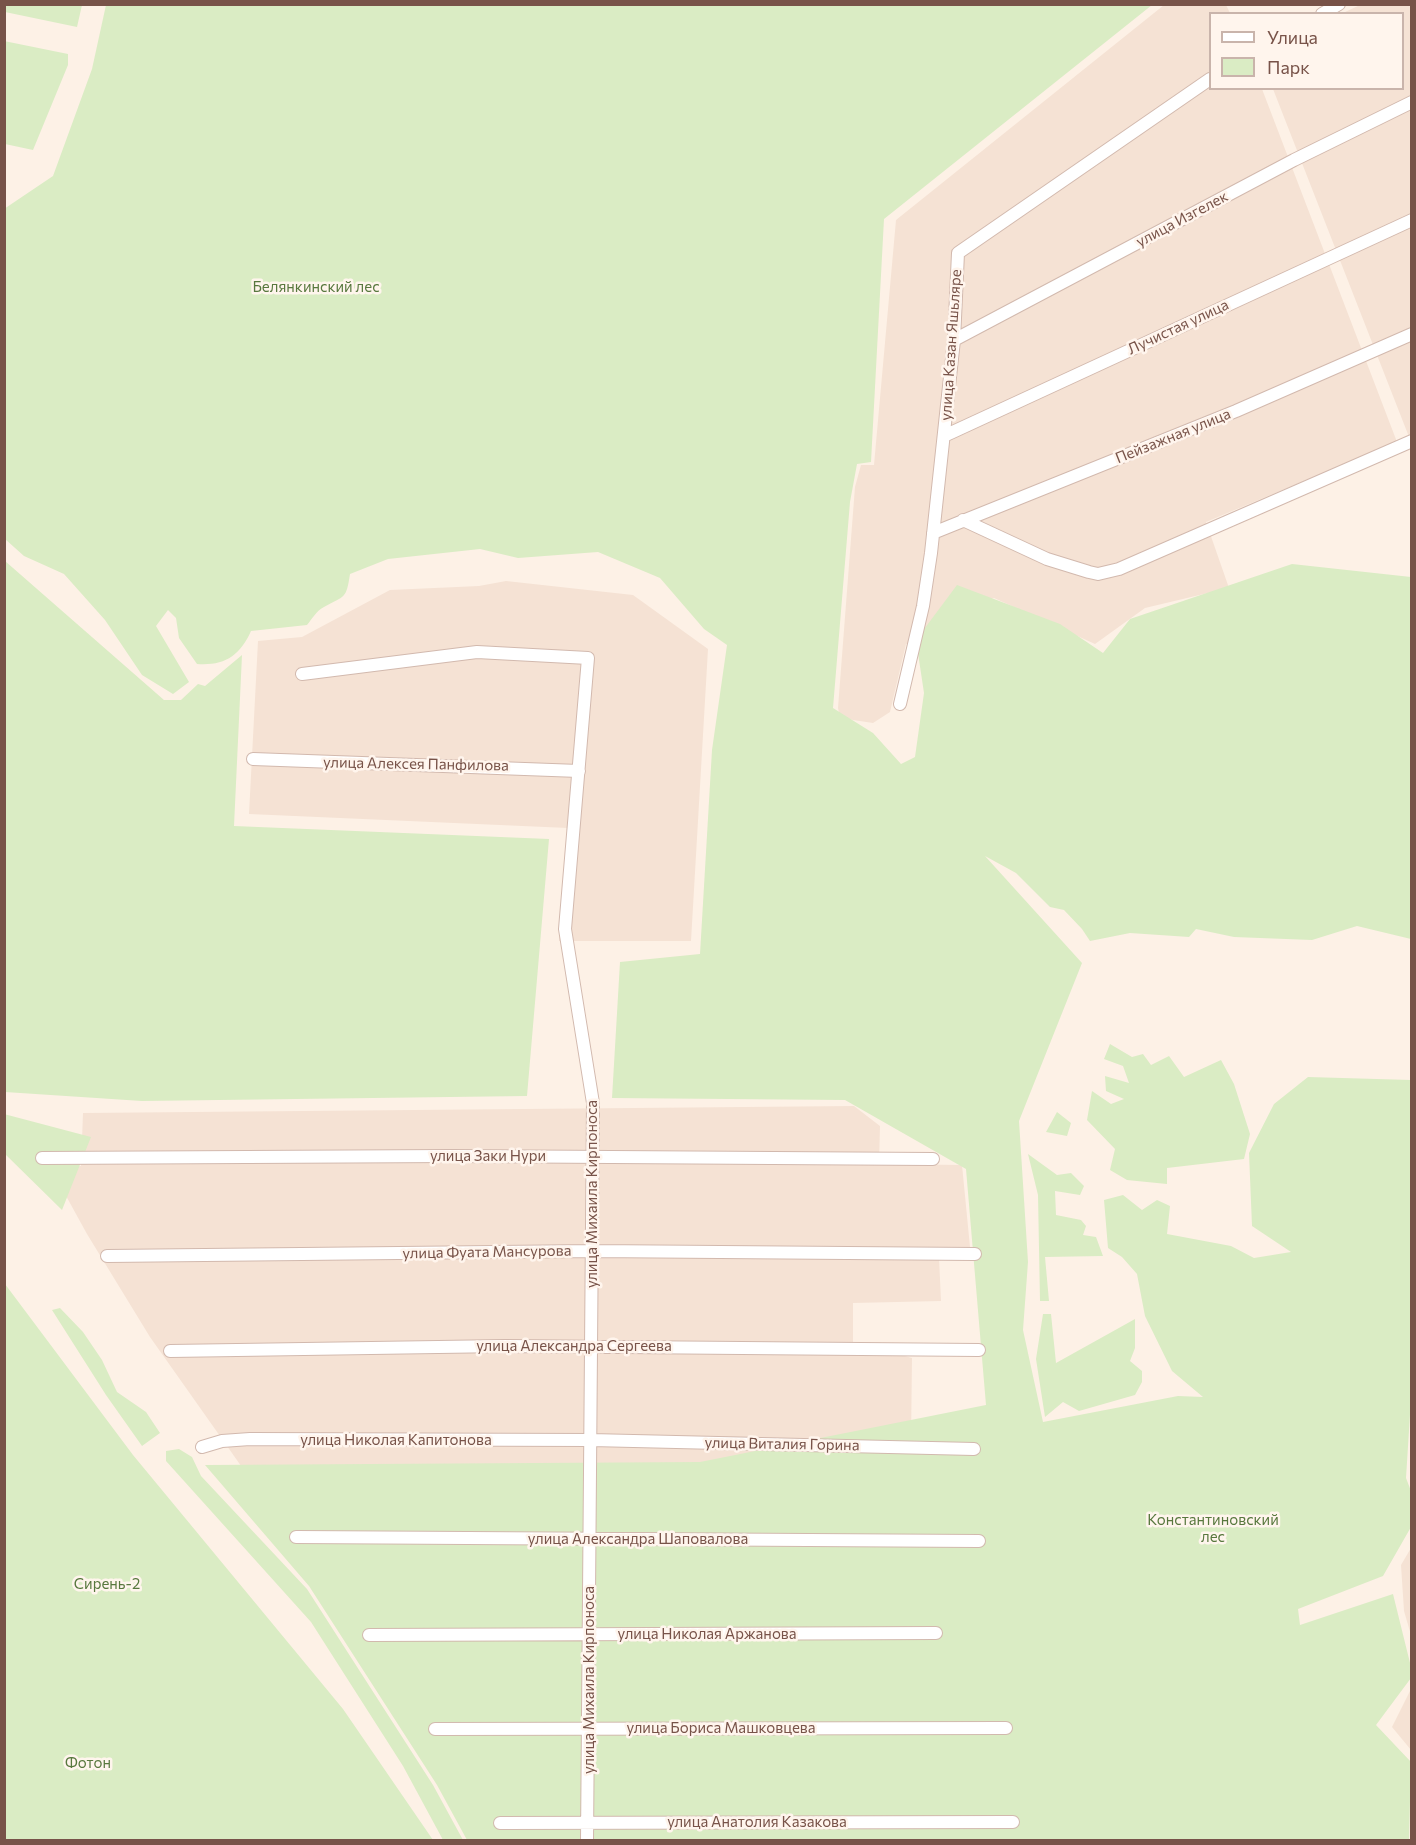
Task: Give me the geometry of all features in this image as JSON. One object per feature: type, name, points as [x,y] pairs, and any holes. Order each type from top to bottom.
[{"type":"street","points":[[1325,12],[1339,4]]},
{"type":"street","name":"улица Казан Яшьляре","points":[[900,704],[923,606],[933,533],[954,340],[958,253],[1209,80]]},
{"type":"street","name":"улица Изгелек","points":[[954,340],[1294,160],[1412,102]]},
{"type":"street","name":"Лучистая улица","points":[[944,436],[1412,220]]},
{"type":"street","name":"Пейзажная улица","points":[[933,533],[1236,411],[1412,334]]},
{"type":"street","points":[[963,520],[1047,559],[1098,574],[1119,568],[1412,441]]},
{"type":"street","name":"улица Михаила Кирпоноса","points":[[302,674],[477,652],[588,658],[566,928],[593,1103],[588,1840]]},
{"type":"street","name":"улица Алексея Панфилова","points":[[253,759],[579,771]]},
{"type":"street","name":"улица Заки Нури","points":[[42,1158],[933,1159]]},
{"type":"street","name":"улица Фуата Мансурова","points":[[107,1256],[593,1251],[975,1254]]},
{"type":"street","name":"улица Александра Сергеева","points":[[170,1351],[592,1346],[979,1350]]},
{"type":"street","name":"улица Николая Капитонова","points":[[202,1447],[222,1441],[250,1439],[591,1440]]},
{"type":"street","name":"улица Виталия Горина","points":[[591,1440],[974,1449]]},
{"type":"street","name":"улица Александра Шаповалова","points":[[296,1537],[980,1541]]},
{"type":"street","name":"улица Николая Аржанова","points":[[369,1635],[936,1633]]},
{"type":"street","name":"улица Бориса Машковцева","points":[[435,1729],[1006,1728]]},
{"type":"street","name":"улица Анатолия Казакова","points":[[500,1823],[1013,1822]]},
{"type":"shaded area","points":[[1164,5],[1226,5],[1230,12],[1209,12],[1209,90],[1262,90],[1397,442],[1206,522],[1229,588],[1145,608],[1095,644],[994,598],[958,606],[928,647],[906,644],[890,712],[873,723],[840,718],[838,708],[855,487],[861,465],[874,465],[896,220]]},
{"type":"shaded area","points":[[1360,5],[1411,5],[1411,442],[1273,90],[1404,90],[1404,12],[1345,12]]},
{"type":"shaded area","points":[[506,581],[633,595],[708,649],[691,941],[559,941],[568,828],[249,814],[258,641],[302,637],[390,590],[479,586]]},
{"type":"shaded area","points":[[854,1106],[880,1126],[879,1164],[962,1165],[970,1247],[939,1258],[941,1301],[853,1303],[853,1342],[912,1358],[911,1440],[836,1459],[263,1497],[150,1337],[87,1234],[49,1165],[81,1166],[83,1113]]},
{"type":"shaded area","points":[[1411,1548],[1411,1635],[1404,1611],[1401,1565]]},
{"type":"shaded area","points":[[1411,1689],[1411,1750],[1392,1727]]},
{"type":"green space","points":[[4,5],[82,5],[77,27],[5,12]]},
{"type":"green space","points":[[106,5],[1152,5],[884,219],[871,462],[857,464],[850,502],[833,708],[873,733],[901,764],[915,757],[924,693],[916,640],[957,585],[1060,624],[1103,653],[1130,619],[1292,564],[1411,577],[1411,939],[1357,926],[1312,940],[1234,937],[1196,929],[1189,937],[1130,933],[1090,941],[1064,910],[1050,907],[1016,873],[985,856],[1082,963],[1019,1121],[1028,1262],[1023,1330],[1043,1422],[1178,1396],[1203,1397],[1172,1371],[1145,1316],[1137,1274],[1122,1257],[1108,1248],[1104,1200],[1123,1195],[1142,1210],[1157,1200],[1170,1206],[1167,1234],[1231,1246],[1254,1258],[1291,1252],[1252,1226],[1249,1153],[1274,1104],[1308,1077],[1411,1080],[1412,1383],[1406,1478],[1411,1491],[1411,1527],[1383,1576],[1298,1609],[1300,1625],[1393,1594],[1411,1667],[1411,1678],[1376,1725],[1411,1762],[1409,1840],[467,1840],[437,1785],[309,1586],[205,1465],[700,1462],[986,1405],[966,1169],[845,1100],[612,1098],[620,962],[700,954],[712,750],[727,645],[704,629],[660,578],[598,552],[518,558],[480,549],[388,559],[350,574],[346,593],[319,610],[307,625],[251,631],[242,647],[230,658],[207,664],[197,664],[179,638],[176,618],[168,610],[156,626],[189,682],[173,694],[142,675],[105,620],[64,574],[24,556],[5,539],[4,209],[53,176],[92,69]]},
{"type":"green space","points":[[4,41],[68,54],[68,65],[33,150],[5,144]]},
{"type":"green space","points":[[5,561],[164,700],[181,700],[198,684],[205,686],[242,655],[234,826],[549,839],[527,1096],[142,1101],[5,1092]]},
{"type":"green space","points":[[1110,1044],[1132,1057],[1143,1054],[1151,1065],[1169,1056],[1184,1077],[1221,1060],[1234,1084],[1250,1134],[1244,1159],[1167,1168],[1167,1184],[1127,1180],[1110,1170],[1115,1149],[1087,1120],[1092,1091],[1111,1104],[1124,1099],[1106,1091],[1105,1076],[1129,1083],[1123,1066],[1104,1059]]},
{"type":"green space","points":[[1057,1112],[1071,1123],[1067,1136],[1046,1132]]},
{"type":"green space","points":[[4,1114],[91,1137],[62,1210],[5,1154]]},
{"type":"green space","points":[[1028,1154],[1057,1175],[1071,1173],[1084,1186],[1080,1195],[1055,1191],[1056,1215],[1081,1220],[1086,1226],[1083,1235],[1096,1237],[1103,1256],[1045,1257],[1049,1301],[1040,1301],[1038,1195]]},
{"type":"green space","points":[[5,1284],[133,1455],[343,1709],[433,1840],[5,1840]]},
{"type":"green space","points":[[60,1308],[83,1332],[102,1360],[117,1392],[146,1412],[160,1433],[142,1446],[106,1395],[52,1310]]},
{"type":"green space","points":[[1043,1314],[1051,1314],[1056,1363],[1135,1319],[1135,1348],[1130,1361],[1142,1371],[1142,1382],[1135,1395],[1079,1411],[1063,1402],[1045,1417],[1036,1359]]},
{"type":"green space","points":[[179,1449],[192,1457],[201,1476],[307,1589],[433,1785],[463,1840],[443,1840],[403,1766],[311,1622],[166,1461],[166,1451]]},
{"type":"park label","name":"Белянкинский лес","points":[[316,287]]},
{"type":"park label","name":"Константиновский лес","points":[[1213,1528]]},
{"type":"park label","name":"Сирень-2","points":[[107,1584]]},
{"type":"park label","name":"Фотон","points":[[88,1763]]}]
